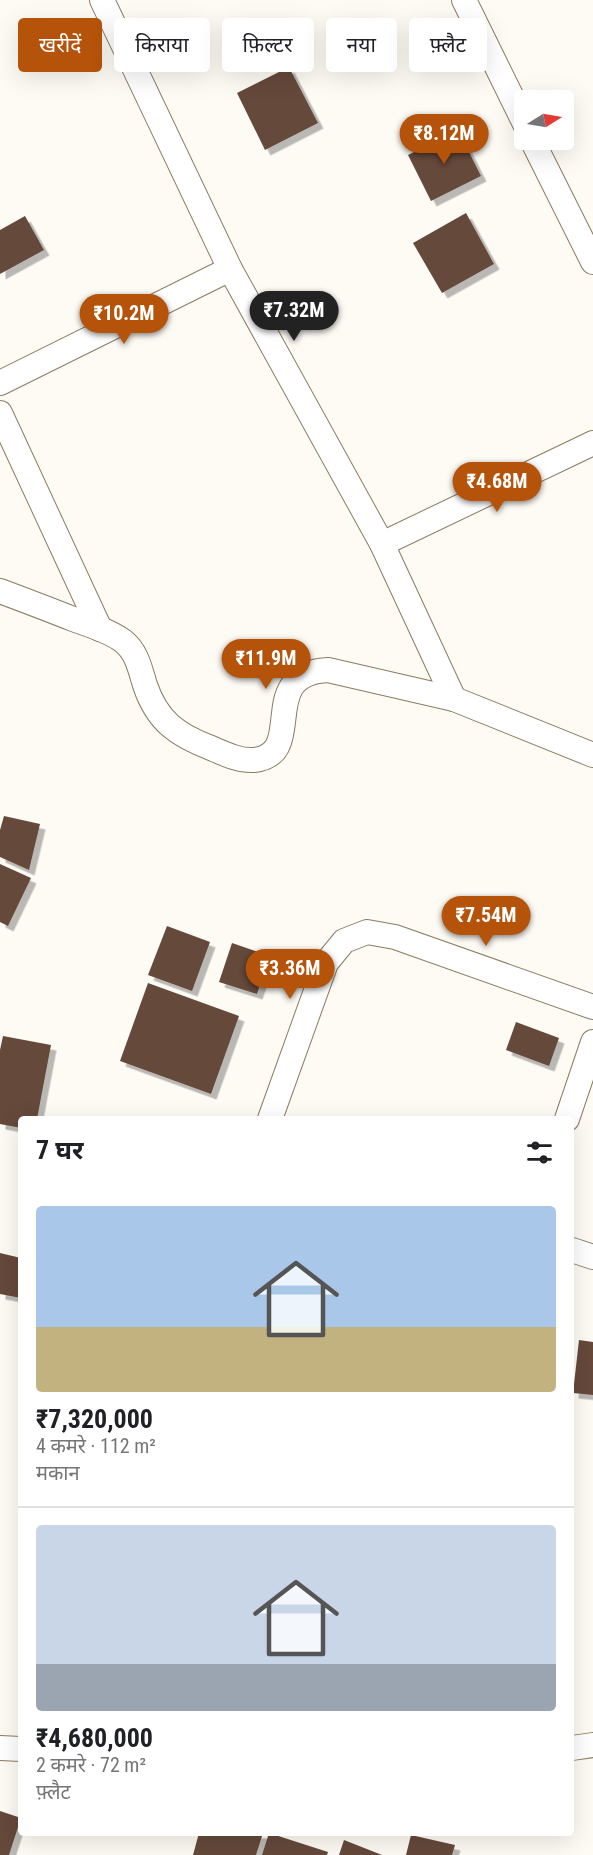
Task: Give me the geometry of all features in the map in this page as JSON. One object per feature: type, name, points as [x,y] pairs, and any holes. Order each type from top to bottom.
[{"type":"street","points":[[102,0],[230,269],[382,544],[454,699]]},
{"type":"street","points":[[464,0],[514,102]]},
{"type":"street","points":[[537,150],[593,262]]},
{"type":"street","points":[[0,383],[230,269]]},
{"type":"street","points":[[0,413],[100,629]]},
{"type":"street","points":[[382,544],[593,443]]},
{"type":"street","points":[[0,591],[100,629],[123,641],[136,657],[146,688],[161,718],[185,738],[236,759],[255,760],[274,750],[283,732],[286,695],[293,682],[315,670],[328,670],[454,699],[593,755]]},
{"type":"street","points":[[271,1116],[326,963],[344,941],[367,932],[395,937],[593,1007]]},
{"type":"street","points":[[569,1116],[586,1082],[593,1042]]},
{"type":"street","points":[[574,1251],[593,1257]]},
{"type":"street","points":[[574,1748],[593,1745]]},
{"type":"street","points":[[0,1748],[18,1749]]},
{"type":"building","points":[[279,72],[292,72],[318,123],[265,150],[237,93]]},
{"type":"building","points":[[458,130],[481,176],[431,201],[408,155]]},
{"type":"building","points":[[466,213],[494,264],[442,293],[413,243]]},
{"type":"building","points":[[25,216],[44,250],[0,274],[0,230]]},
{"type":"building","points":[[4,816],[40,824],[29,870],[0,857],[0,830]]},
{"type":"building","points":[[0,864],[31,878],[8,926],[0,922]]},
{"type":"building","points":[[167,926],[210,942],[192,991],[148,975]]},
{"type":"building","points":[[232,943],[270,956],[257,994],[219,982]]},
{"type":"building","points":[[148,983],[239,1016],[211,1094],[120,1061]]},
{"type":"building","points":[[516,1022],[559,1038],[549,1066],[506,1050]]},
{"type":"building","points":[[3,1036],[51,1045],[38,1116],[18,1116],[18,1127],[0,1124],[0,1050]]},
{"type":"building","points":[[0,1253],[18,1257],[18,1297],[0,1294]]},
{"type":"building","points":[[579,1340],[593,1342],[593,1395],[574,1393]]},
{"type":"building","points":[[0,1811],[18,1817],[18,1827],[9,1855],[0,1855]]},
{"type":"building","points":[[198,1836],[262,1836],[256,1855],[193,1855]]},
{"type":"building","points":[[268,1836],[278,1836],[328,1852],[327,1855],[262,1855]]},
{"type":"building","points":[[411,1836],[455,1845],[452,1855],[406,1855]]},
{"type":"building","points":[[344,1840],[382,1855],[339,1855]]}]
